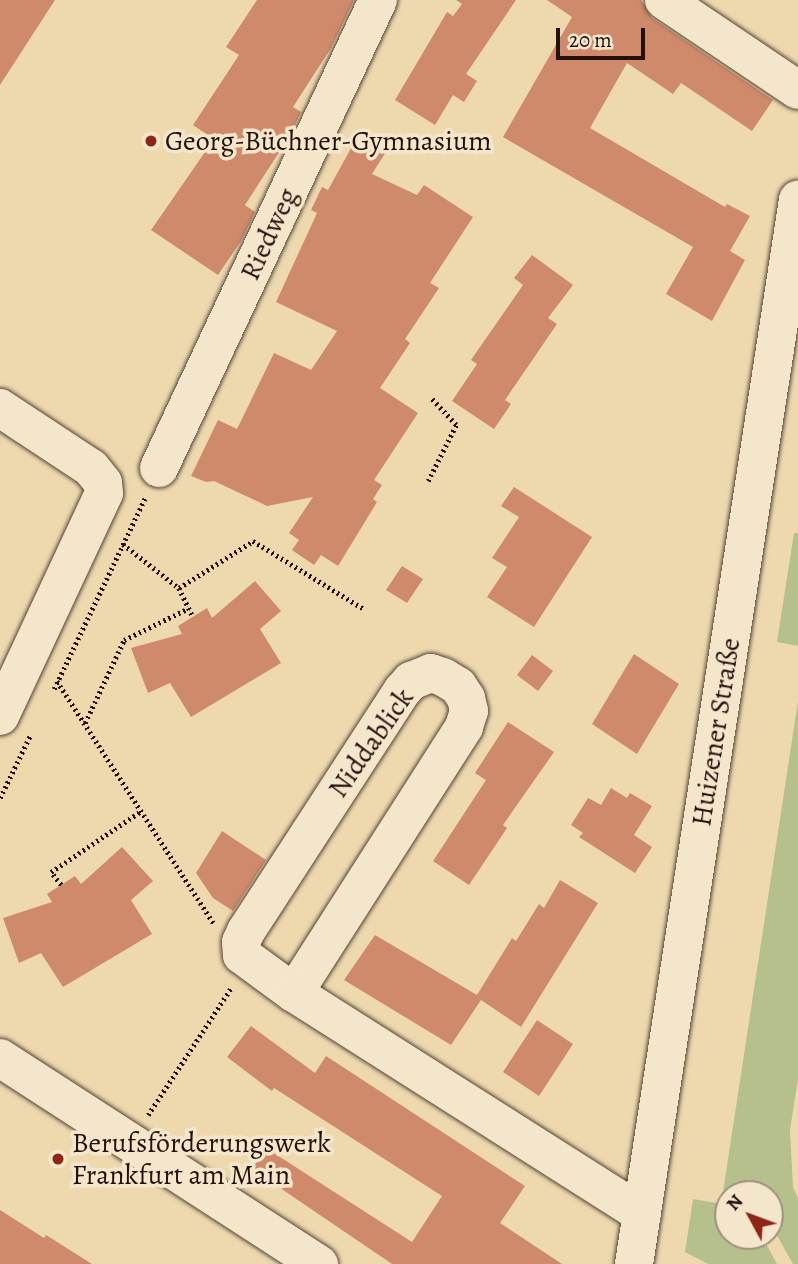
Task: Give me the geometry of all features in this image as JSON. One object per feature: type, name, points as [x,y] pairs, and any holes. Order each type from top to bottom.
[{"type":"street","name":"Riedweg","points":[[159,468],[378,0]]},
{"type":"street","points":[[664,0],[798,90]]},
{"type":"street","name":"Huizener Straße","points":[[634,1264],[798,200]]},
{"type":"street","points":[[0,408],[91,468],[103,483],[102,502],[17,722]]},
{"type":"street","name":"Niddablick","points":[[244,952],[402,691],[411,681],[431,673],[458,686],[466,698],[469,711],[464,727],[294,993]]},
{"type":"street","points":[[244,952],[294,993],[642,1214]]},
{"type":"street","points":[[0,1058],[319,1264]]},
{"type":"path","points":[[428,481],[456,425],[430,397]]},
{"type":"path","points":[[52,693],[159,468]]},
{"type":"path","points":[[179,588],[253,541],[364,609]]},
{"type":"path","points":[[123,544],[179,588],[193,617]]},
{"type":"path","points":[[85,724],[124,640],[189,608]]},
{"type":"path","points":[[57,681],[214,924],[244,952],[131,1143]]},
{"type":"path","points":[[0,798],[17,722]]},
{"type":"path","points":[[61,885],[51,872],[141,811]]},
{"type":"green space","points":[[794,533],[798,533],[798,646],[777,642]]},
{"type":"green space","points":[[798,701],[798,1079],[790,1130],[793,1187],[798,1198],[798,1264],[793,1264],[784,1248],[784,1180],[725,1180]]},
{"type":"green space","points":[[693,1199],[714,1203],[714,1250],[770,1250],[777,1264],[708,1264],[685,1252]]},
{"type":"building","points":[[0,0],[55,0],[0,85]]},
{"type":"building","points":[[257,0],[354,0],[331,48],[293,107],[301,112],[291,134],[245,205],[255,212],[241,241],[218,275],[151,230],[214,139],[193,125],[239,55],[226,47]]},
{"type":"building","points":[[456,0],[516,0],[466,74],[477,81],[464,102],[453,95],[435,125],[395,100],[447,12],[453,16],[462,4]]},
{"type":"building","points":[[547,0],[641,0],[652,18],[773,100],[752,131],[681,83],[673,94],[627,63],[590,128],[725,207],[727,204],[750,216],[730,251],[745,260],[712,321],[666,294],[693,247],[503,137],[572,17]]},
{"type":"building","points":[[361,130],[389,147],[372,174],[417,195],[424,185],[473,217],[430,283],[439,288],[405,339],[410,343],[380,388],[418,413],[374,480],[382,485],[373,499],[377,502],[338,566],[321,555],[314,565],[292,550],[299,540],[289,533],[313,497],[267,506],[214,481],[206,482],[191,476],[218,420],[237,429],[274,353],[311,370],[337,331],[276,302],[317,213],[311,210],[322,187],[328,190]]},
{"type":"building","points":[[532,255],[573,285],[548,318],[557,324],[505,400],[511,404],[494,429],[452,401],[477,364],[471,360],[523,285],[514,278]]},
{"type":"building","points":[[514,487],[592,537],[534,627],[487,597],[507,567],[492,558],[519,517],[501,506]]},
{"type":"building","points":[[402,566],[423,579],[407,603],[386,590]]},
{"type":"building","points":[[255,581],[281,611],[260,629],[281,663],[191,717],[170,683],[148,693],[131,648],[182,634],[178,626],[207,608],[212,618]]},
{"type":"building","points":[[634,654],[679,684],[637,754],[592,724]]},
{"type":"building","points":[[532,655],[553,671],[538,691],[517,675]]},
{"type":"building","points":[[508,722],[554,752],[503,825],[507,828],[469,885],[433,861],[486,780],[475,773]]},
{"type":"building","points":[[611,788],[627,798],[630,793],[652,806],[634,835],[652,847],[635,873],[579,837],[583,833],[571,825],[588,798],[601,805]]},
{"type":"building","points":[[222,831],[266,860],[233,911],[213,898],[196,873]]},
{"type":"building","points":[[122,847],[153,881],[131,900],[152,934],[63,987],[41,953],[19,963],[3,918],[52,902],[47,894],[75,876],[81,884]]},
{"type":"building","points":[[560,880],[598,903],[521,1027],[481,1000],[451,1045],[344,980],[375,935],[477,995],[512,938],[516,941],[539,904],[544,908]]},
{"type":"building","points":[[537,1020],[573,1044],[539,1096],[503,1072]]},
{"type":"building","points":[[251,1026],[315,1073],[326,1056],[525,1186],[500,1223],[562,1264],[392,1264],[252,1169],[266,1148],[412,1242],[442,1196],[274,1088],[272,1091],[227,1057]]},
{"type":"building","points":[[0,1210],[44,1238],[46,1235],[92,1264],[0,1264]]},
{"type":"place","name":"Georg-Büchner-Gymnasium","points":[[151,141]]},
{"type":"place","name":"Berufsförderungswerk Frankfurt am Main","points":[[58,1159]]}]
